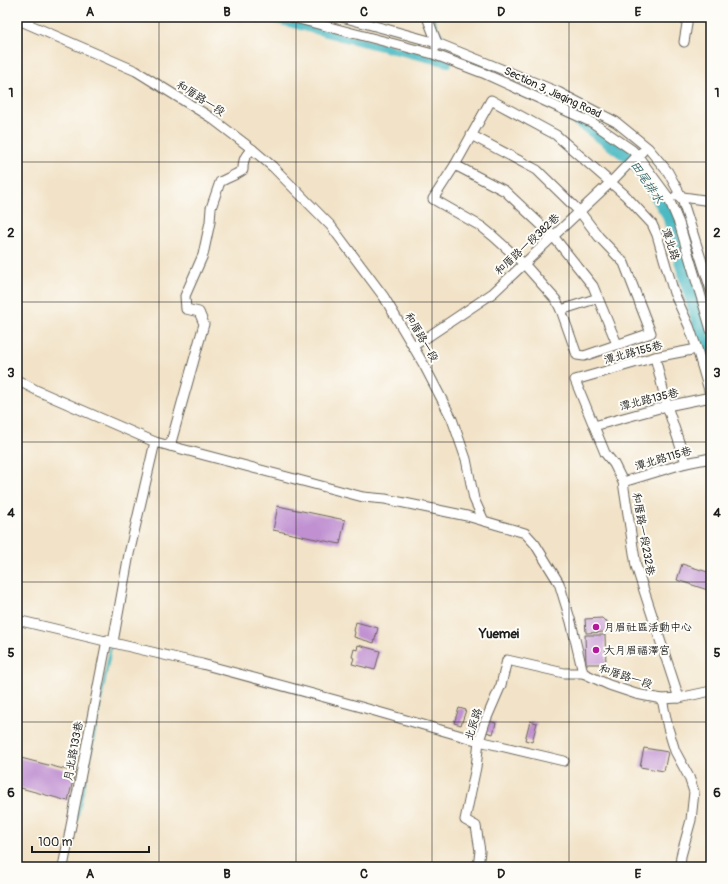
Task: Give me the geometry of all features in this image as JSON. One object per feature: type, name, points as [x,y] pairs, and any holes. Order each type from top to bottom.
[{"type":"street","name":"Section 3, Jiaqing Road","points":[[291,17],[434,54],[483,73],[593,123],[632,150],[668,196],[679,223],[711,330]]},
{"type":"street","name":"Section 3, Jiaqing Road","points":[[342,17],[437,43],[558,92],[616,122],[648,148],[668,172],[681,196],[711,290]]},
{"type":"street","points":[[427,17],[437,43],[434,54]]},
{"type":"street","points":[[684,42],[687,17]]},
{"type":"street","name":"和厝路一段","points":[[17,18],[136,71],[210,117],[273,167],[331,226],[384,297],[413,346],[452,419],[466,459],[474,499],[484,521],[525,533],[535,544],[559,583],[572,622],[583,673],[629,692],[662,699],[678,698],[711,691]]},
{"type":"street","name":"潭北路","points":[[471,135],[491,100],[556,135],[611,182],[652,224],[657,235],[674,293],[689,326],[697,349],[711,397]]},
{"type":"street","points":[[471,135],[537,170],[580,212],[599,237],[624,263],[651,333],[584,356],[577,355],[556,300],[524,264],[482,227],[432,199],[455,165],[471,135]]},
{"type":"street","name":"和厝路一段382巷","points":[[413,346],[493,292],[580,212],[637,155],[648,148]]},
{"type":"street","points":[[170,446],[204,324],[199,312],[186,309],[185,296],[203,255],[210,222],[211,208],[220,182],[243,170],[243,162],[246,155],[252,149]]},
{"type":"street","points":[[455,165],[505,191],[553,236],[593,286],[617,344]]},
{"type":"street","points":[[668,196],[681,196],[711,201]]},
{"type":"street","points":[[561,310],[598,298]]},
{"type":"street","name":"潭北路155巷","points":[[575,380],[655,357],[697,349]]},
{"type":"street","points":[[655,357],[667,406],[686,463]]},
{"type":"street","points":[[17,380],[38,391],[156,442],[363,497],[385,499],[484,521]]},
{"type":"street","name":"和厝路一段232巷","points":[[575,380],[605,453],[614,464],[623,482],[636,566],[678,698]]},
{"type":"street","name":"潭北路135巷","points":[[594,426],[667,406],[711,397]]},
{"type":"street","name":"月北路133巷","points":[[64,867],[110,641],[156,442]]},
{"type":"street","name":"潭北路115巷","points":[[623,482],[686,463],[711,458]]},
{"type":"street","points":[[17,620],[210,666],[479,741],[564,761]]},
{"type":"street","name":"北辰路","points":[[478,867],[480,851],[476,826],[465,820],[476,767],[479,741],[485,722],[501,684],[507,660],[564,673],[583,673]]},
{"type":"street","points":[[662,699],[668,728],[675,751],[689,777],[694,792],[691,820],[681,856],[680,867]]},
{"type":"building","points":[[278,506],[345,520],[340,544],[273,530]]},
{"type":"building","points":[[682,564],[711,573],[711,591],[677,580]]},
{"type":"building","name":"月眉社區活動中心","points":[[602,618],[607,621],[606,632],[586,633],[585,619]]},
{"type":"building","points":[[356,622],[378,628],[374,643],[354,637]]},
{"type":"building","name":"大月眉福澤宮","points":[[585,635],[605,635],[606,664],[586,664]]},
{"type":"building","points":[[358,645],[380,651],[375,670],[352,664],[354,649],[357,650]]},
{"type":"building","points":[[459,708],[466,710],[461,725],[454,723]]},
{"type":"building","points":[[489,721],[496,723],[493,734],[486,732]]},
{"type":"building","points":[[530,721],[537,723],[532,742],[525,740]]},
{"type":"building","points":[[644,748],[668,752],[664,771],[640,767]]},
{"type":"building","points":[[17,757],[75,772],[68,801],[17,787]]},
{"type":"waterway","points":[[266,17],[448,63]]},
{"type":"waterway","points":[[433,17],[437,28],[448,44]]},
{"type":"waterway","name":"田尾排水","points":[[567,112],[633,159],[669,215],[687,283],[711,363]]},
{"type":"waterway","points":[[77,818],[111,646]]},
{"type":"place","name":"月眉社區活動中心","points":[[596,627]]},
{"type":"place","name":"大月眉福澤宮","points":[[596,650]]},
{"type":"district","name":"Yuemei","points":[[499,633]]}]
